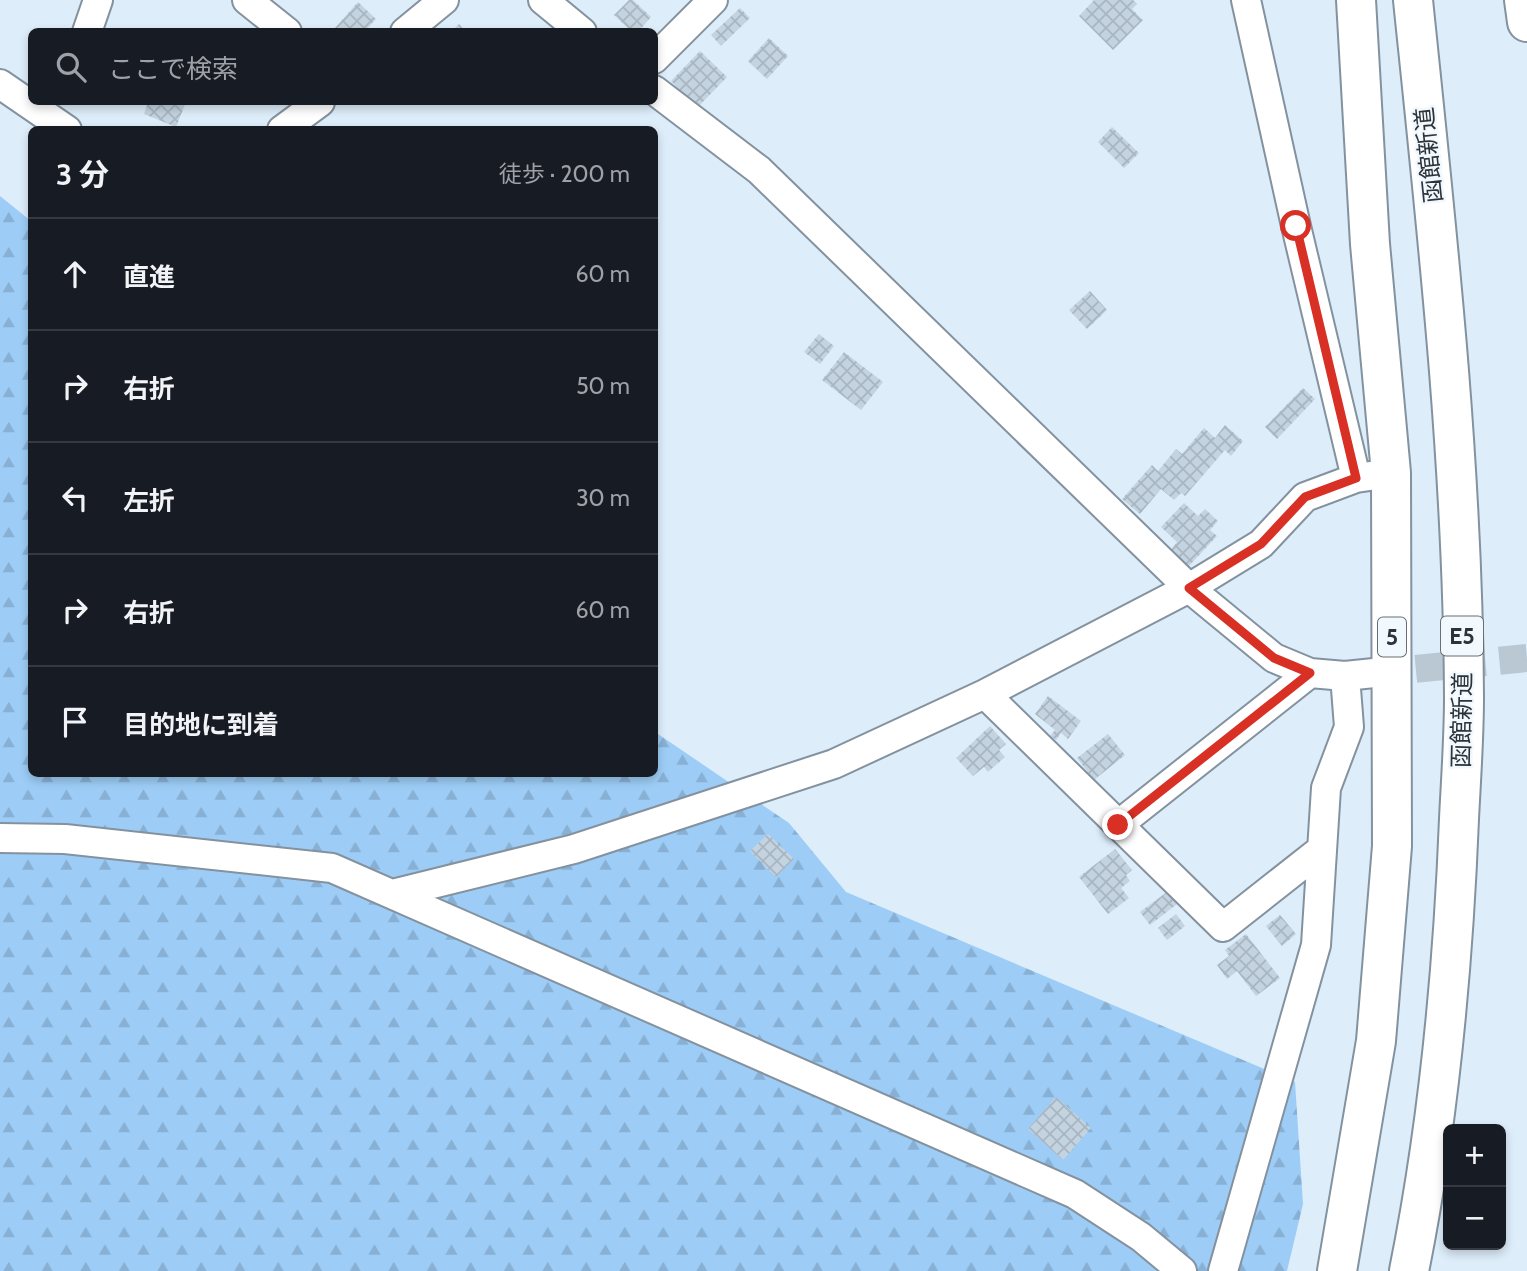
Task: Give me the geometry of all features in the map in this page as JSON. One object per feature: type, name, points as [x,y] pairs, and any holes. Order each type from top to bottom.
[{"type":"highway","name":"5","points":[[1337,1271],[1376,1041],[1392,846],[1374,475],[1370,244],[1356,0]]},
{"type":"highway","name":"函館新道","points":[[1409,1271],[1440,1090],[1456,910],[1464,698],[1454,443],[1440,264],[1413,0]]},
{"type":"highway","points":[[1524,0],[1527,22]]},
{"type":"street","points":[[88,28],[98,0]]},
{"type":"street","points":[[247,0],[282,28]]},
{"type":"street","points":[[410,28],[444,0]]},
{"type":"street","points":[[543,0],[577,28]]},
{"type":"street","points":[[658,55],[713,0]]},
{"type":"street","points":[[392,894],[574,849],[834,764],[985,694],[1189,588],[1261,544],[1305,497],[1374,475],[1296,226],[1246,0]]},
{"type":"street","points":[[0,84],[28,100]]},
{"type":"street","points":[[658,93],[759,170],[1189,588],[1274,658],[1310,673],[1345,676],[1374,673]]},
{"type":"street","points":[[37,105],[62,119]]},
{"type":"street","points":[[287,126],[316,105]]},
{"type":"street","points":[[1118,825],[1310,673]]},
{"type":"street","points":[[1223,1271],[1315,945],[1326,788],[1349,727],[1345,676]]},
{"type":"street","points":[[985,694],[1223,926],[1322,849]]},
{"type":"street","points":[[0,838],[65,839],[332,868],[1075,1194],[1141,1237],[1182,1271]]},
{"type":"green space","points":[[0,196],[28,219],[28,777],[658,777],[658,734],[789,823],[846,892],[1295,1082],[1303,1204],[1287,1271],[0,1271]]},
{"type":"building","points":[[629,0],[633,0],[651,17],[641,28],[628,28],[614,15]]},
{"type":"building","points":[[1094,0],[1133,0],[1137,4],[1132,9],[1143,20],[1113,50],[1079,16]]},
{"type":"building","points":[[358,2],[376,19],[368,28],[335,28]]},
{"type":"building","points":[[740,8],[750,18],[721,46],[711,35]]},
{"type":"building","points":[[769,38],[788,56],[767,79],[748,61]]},
{"type":"building","points":[[700,51],[727,77],[697,108],[671,81]]},
{"type":"building","points":[[147,105],[185,105],[176,126],[144,114]]},
{"type":"building","points":[[1112,127],[1139,153],[1124,168],[1098,142]]},
{"type":"building","points":[[1090,291],[1107,310],[1087,329],[1069,310]]},
{"type":"building","points":[[819,334],[834,346],[820,364],[804,352]]},
{"type":"building","points":[[844,352],[883,382],[861,410],[822,380]]},
{"type":"building","points":[[1303,388],[1315,399],[1277,439],[1265,427]]},
{"type":"building","points":[[1225,425],[1243,441],[1231,456],[1225,450],[1185,496],[1181,493],[1174,500],[1161,489],[1140,514],[1122,499],[1152,465],[1158,471],[1176,449],[1182,454],[1204,428],[1215,438]]},
{"type":"building","points":[[1184,503],[1198,516],[1205,509],[1218,521],[1210,530],[1217,536],[1188,567],[1170,551],[1177,542],[1161,527]]},
{"type":"building","points":[[1048,696],[1081,721],[1068,739],[1061,733],[1056,740],[1050,736],[1055,730],[1035,714]]},
{"type":"building","points":[[990,726],[1006,744],[999,750],[1005,757],[988,772],[984,767],[973,776],[956,758]]},
{"type":"building","points":[[1108,734],[1125,755],[1094,780],[1077,758]]},
{"type":"building","points":[[768,834],[794,859],[776,877],[750,851]]},
{"type":"building","points":[[1115,849],[1132,870],[1126,875],[1130,881],[1121,888],[1129,898],[1108,914],[1079,877]]},
{"type":"building","points":[[1167,892],[1177,904],[1150,925],[1140,912]]},
{"type":"building","points":[[1176,914],[1185,926],[1167,940],[1158,928]]},
{"type":"building","points":[[1280,915],[1296,934],[1282,946],[1266,926]]},
{"type":"building","points":[[1246,934],[1280,978],[1256,996],[1237,971],[1227,979],[1217,965],[1229,956],[1225,950]]},
{"type":"building","points":[[1056,1097],[1091,1128],[1063,1160],[1028,1129]]},
{"type":"tunnel","points":[[1374,673],[1527,658]]},
{"type":"route","points":[[1118,825],[1310,673],[1274,658],[1189,588],[1261,544],[1305,497],[1356,478],[1296,226]]}]
